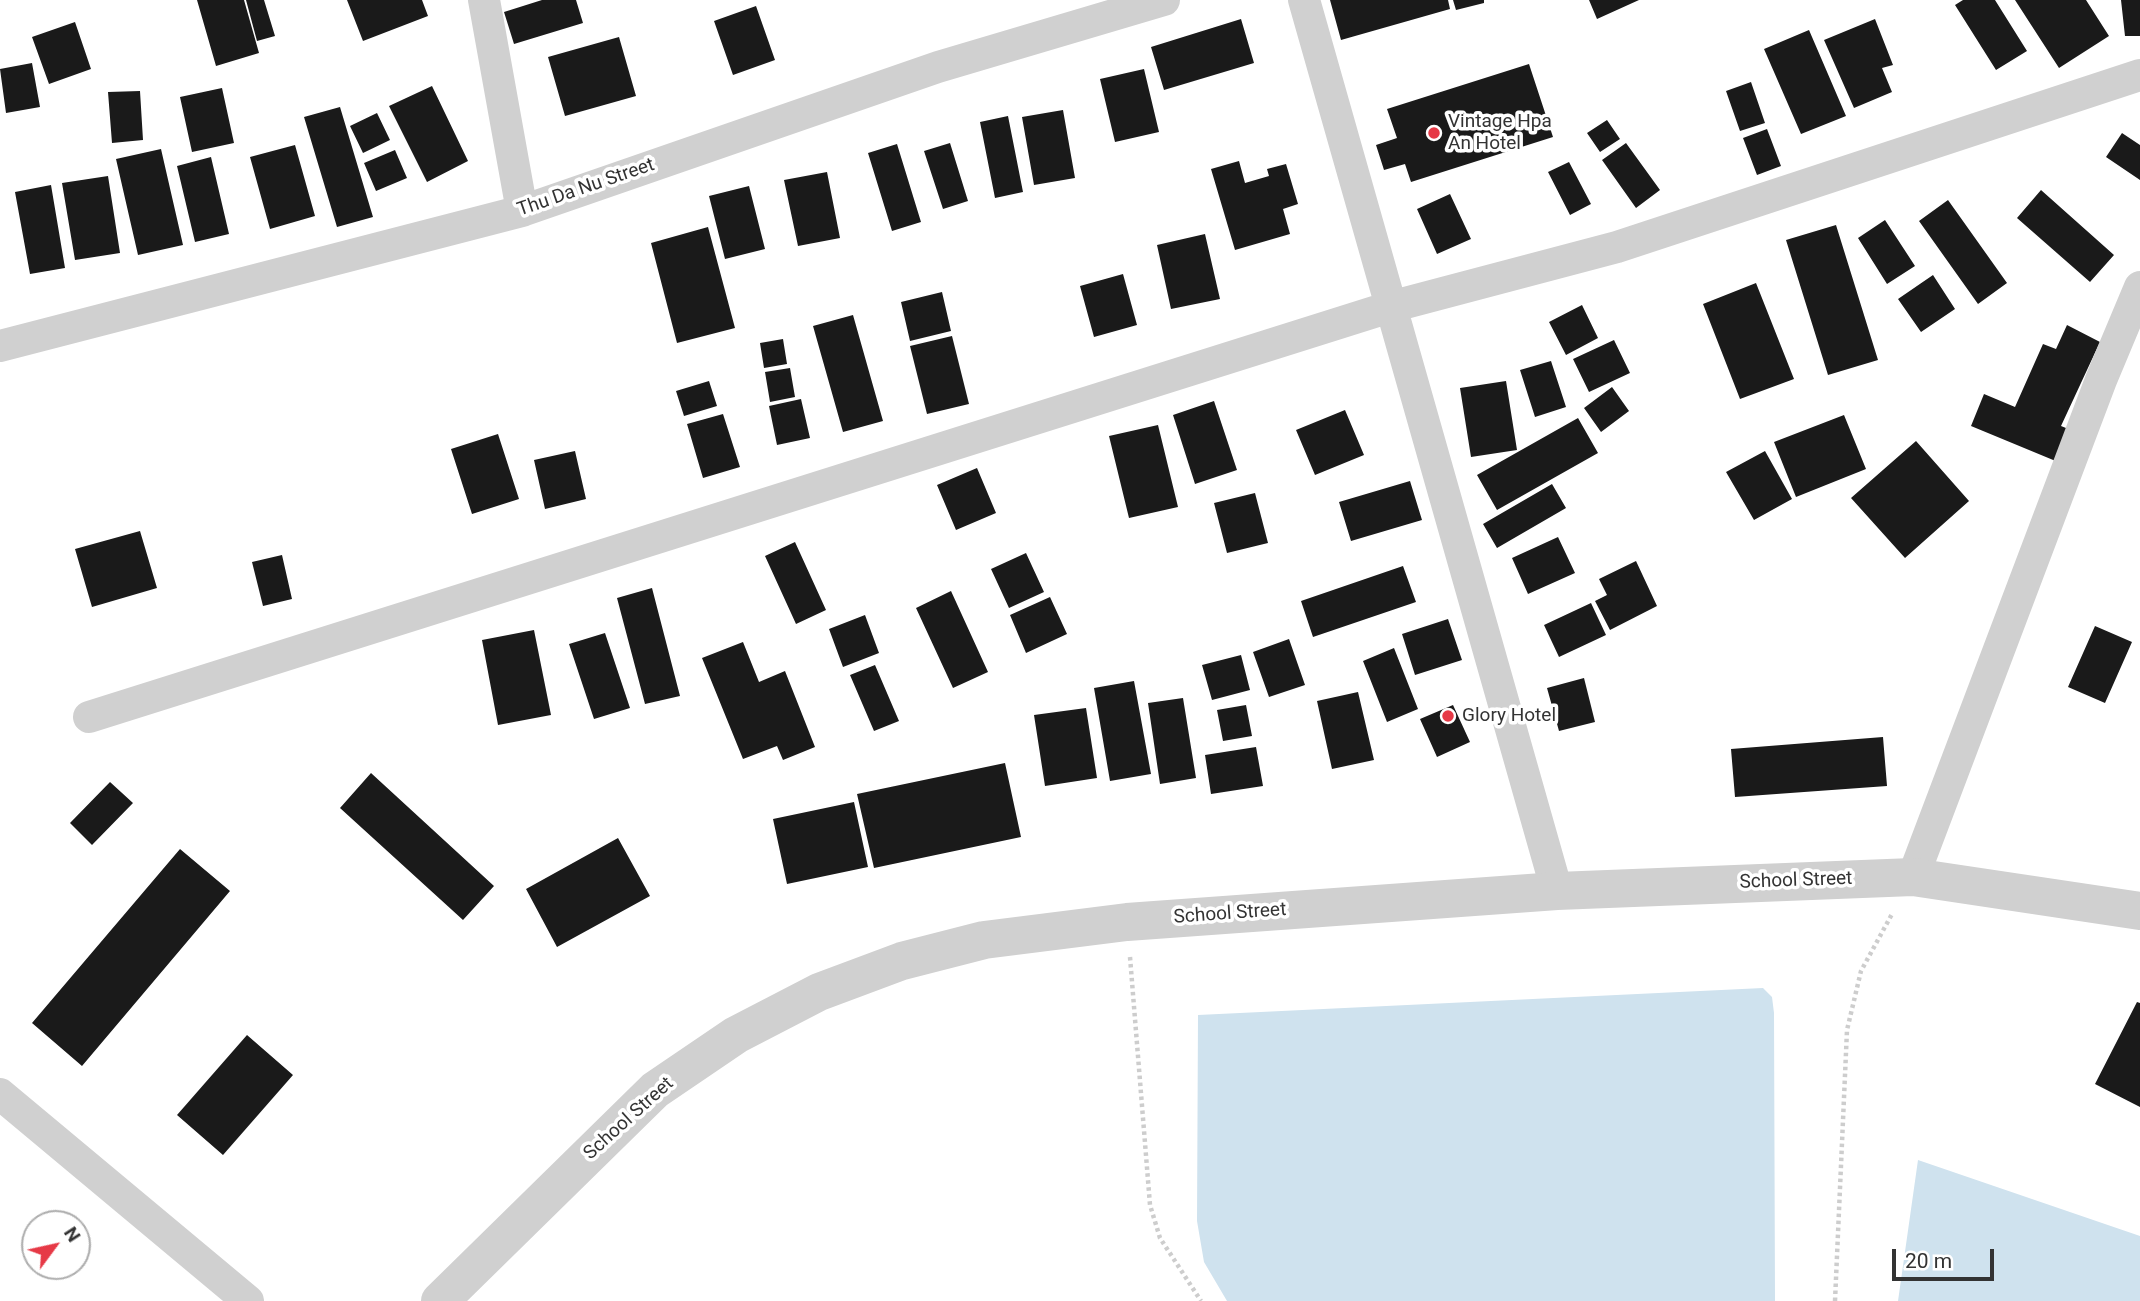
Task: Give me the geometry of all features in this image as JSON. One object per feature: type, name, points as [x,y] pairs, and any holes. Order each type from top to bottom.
[{"type":"street","points":[[484,0],[522,211]]},
{"type":"street","name":"Thu Da Nu Street","points":[[0,346],[522,211],[938,67],[1164,0]]},
{"type":"street","points":[[1304,0],[1557,891]]},
{"type":"street","points":[[89,717],[1390,307],[1616,247],[2140,75]]},
{"type":"street","points":[[1913,877],[2101,380],[2140,287]]},
{"type":"street","name":"School Street","points":[[440,1301],[655,1090],[736,1035],[818,992],[902,961],[985,940],[1127,922],[1557,891],[1913,877],[2140,911]]},
{"type":"street","points":[[0,1094],[248,1301]]},
{"type":"path","points":[[1835,1301],[1847,1030],[1861,971],[1913,877]]},
{"type":"path","points":[[1127,922],[1150,1205],[1160,1238],[1201,1301]]},
{"type":"water","points":[[1763,988],[1772,997],[1774,1013],[1775,1301],[1227,1301],[1204,1262],[1197,1221],[1198,1015]]},
{"type":"water","points":[[1918,1160],[2140,1236],[2140,1301],[1898,1301]]},
{"type":"building","points":[[197,0],[244,0],[259,53],[216,66]]},
{"type":"building","points":[[246,0],[264,0],[275,36],[257,41]]},
{"type":"building","points":[[347,0],[422,0],[428,16],[363,41]]},
{"type":"building","points":[[542,0],[576,0],[583,23],[514,44],[504,12]]},
{"type":"building","points":[[1330,0],[1448,0],[1450,9],[1341,40]]},
{"type":"building","points":[[1453,0],[1484,0],[1484,3],[1456,10]]},
{"type":"building","points":[[1589,0],[1639,0],[1597,19]]},
{"type":"building","points":[[1963,0],[1995,0],[2027,51],[1996,70],[1955,5]]},
{"type":"building","points":[[2015,0],[2086,0],[2109,36],[2059,68]]},
{"type":"building","points":[[2121,0],[2140,0],[2140,36],[2125,36]]},
{"type":"building","points":[[756,6],[775,60],[733,75],[714,21]]},
{"type":"building","points":[[1241,19],[1254,63],[1164,90],[1151,47]]},
{"type":"building","points":[[1875,19],[1893,65],[1882,68],[1892,92],[1854,108],[1824,40]]},
{"type":"building","points":[[75,22],[91,69],[49,84],[32,37]]},
{"type":"building","points":[[1809,30],[1846,116],[1801,134],[1764,49]]},
{"type":"building","points":[[619,37],[636,96],[565,116],[548,57]]},
{"type":"building","points":[[32,63],[40,107],[6,113],[0,69]]},
{"type":"building","points":[[1529,64],[1553,137],[1411,182],[1405,164],[1384,170],[1376,145],[1397,138],[1387,109]]},
{"type":"building","points":[[1144,69],[1159,132],[1115,142],[1100,79]]},
{"type":"building","points":[[1751,82],[1765,123],[1740,131],[1726,91]]},
{"type":"building","points":[[432,86],[468,161],[427,182],[389,106]]},
{"type":"building","points":[[222,88],[234,143],[192,152],[180,97]]},
{"type":"building","points":[[140,91],[143,140],[112,143],[108,92]]},
{"type":"building","points":[[340,107],[373,217],[337,227],[304,117]]},
{"type":"building","points":[[1063,110],[1075,178],[1034,185],[1022,117]]},
{"type":"building","points":[[377,113],[390,140],[363,153],[350,126]]},
{"type":"building","points":[[1008,116],[1023,192],[995,198],[980,122]]},
{"type":"building","points":[[1607,120],[1620,139],[1600,152],[1587,133]]},
{"type":"building","points":[[1767,129],[1781,166],[1757,175],[1743,138]]},
{"type":"building","points":[[2122,133],[2140,145],[2140,180],[2106,157]]},
{"type":"building","points":[[950,143],[968,201],[943,209],[924,151]]},
{"type":"building","points":[[1626,143],[1660,190],[1636,208],[1602,160]]},
{"type":"building","points":[[897,144],[921,222],[892,231],[868,153]]},
{"type":"building","points":[[295,145],[315,216],[270,229],[250,157]]},
{"type":"building","points":[[161,149],[183,245],[138,255],[116,159]]},
{"type":"building","points":[[395,150],[407,178],[376,191],[364,163]]},
{"type":"building","points":[[211,157],[229,234],[195,242],[177,166]]},
{"type":"building","points":[[1239,161],[1245,183],[1269,176],[1267,169],[1286,164],[1298,204],[1283,209],[1290,234],[1235,250],[1211,169]]},
{"type":"building","points":[[1569,162],[1591,204],[1570,215],[1548,172]]},
{"type":"building","points":[[827,172],[840,238],[798,246],[784,180]]},
{"type":"building","points":[[108,176],[120,253],[75,260],[62,183]]},
{"type":"building","points":[[51,185],[65,268],[30,274],[15,192]]},
{"type":"building","points":[[749,186],[765,249],[725,259],[709,196]]},
{"type":"building","points":[[2041,190],[2114,255],[2090,282],[2017,218]]},
{"type":"building","points":[[1450,194],[1471,239],[1437,254],[1417,209]]},
{"type":"building","points":[[1948,200],[2007,283],[1978,304],[1919,221]]},
{"type":"building","points":[[1885,220],[1915,266],[1887,284],[1858,238]]},
{"type":"building","points":[[1836,225],[1878,360],[1828,375],[1786,240]]},
{"type":"building","points":[[708,227],[735,328],[677,343],[651,243]]},
{"type":"building","points":[[1205,234],[1220,299],[1171,309],[1157,245]]},
{"type":"building","points":[[1123,274],[1137,325],[1094,337],[1080,286]]},
{"type":"building","points":[[1933,275],[1955,309],[1921,332],[1898,299]]},
{"type":"building","points":[[1756,283],[1794,379],[1740,399],[1703,304]]},
{"type":"building","points":[[942,292],[951,331],[910,341],[901,302]]},
{"type":"building","points":[[1582,305],[1598,338],[1566,355],[1549,322]]},
{"type":"building","points":[[853,315],[883,421],[843,432],[813,326]]},
{"type":"building","points":[[2067,325],[2100,342],[2061,426],[2071,430],[2058,462],[1971,426],[1984,394],[2015,407],[2043,344],[2056,349]]},
{"type":"building","points":[[952,336],[969,404],[927,414],[910,346]]},
{"type":"building","points":[[783,339],[787,364],[764,368],[760,343]]},
{"type":"building","points":[[1614,340],[1630,373],[1589,392],[1573,359]]},
{"type":"building","points":[[1551,361],[1566,407],[1535,417],[1520,370]]},
{"type":"building","points":[[790,368],[795,397],[770,402],[765,372]]},
{"type":"building","points":[[709,381],[717,406],[684,416],[676,391]]},
{"type":"building","points":[[1506,381],[1517,450],[1471,457],[1460,388]]},
{"type":"building","points":[[1612,387],[1629,411],[1601,432],[1584,408]]},
{"type":"building","points":[[801,399],[810,438],[777,445],[769,406]]},
{"type":"building","points":[[1214,401],[1237,470],[1195,484],[1173,415]]},
{"type":"building","points":[[1345,410],[1364,455],[1315,475],[1296,430]]},
{"type":"building","points":[[723,414],[740,467],[703,478],[687,424]]},
{"type":"building","points":[[1844,415],[1866,469],[1796,497],[1774,442]]},
{"type":"building","points":[[1578,418],[1598,453],[1497,510],[1477,475]]},
{"type":"building","points":[[1158,425],[1178,507],[1129,518],[1109,436]]},
{"type":"building","points":[[498,434],[519,499],[472,514],[451,449]]},
{"type":"building","points":[[1916,441],[1969,501],[1905,558],[1851,498]]},
{"type":"building","points":[[575,451],[586,499],[545,509],[534,460]]},
{"type":"building","points":[[1765,451],[1792,499],[1754,520],[1726,472]]},
{"type":"building","points":[[977,468],[996,513],[956,530],[937,485]]},
{"type":"building","points":[[1410,481],[1422,520],[1351,541],[1339,502]]},
{"type":"building","points":[[1552,484],[1566,508],[1497,548],[1483,524]]},
{"type":"building","points":[[1255,493],[1268,543],[1227,553],[1214,503]]},
{"type":"building","points":[[140,531],[157,588],[92,607],[75,549]]},
{"type":"building","points":[[1558,537],[1575,573],[1528,594],[1512,558]]},
{"type":"building","points":[[795,542],[826,610],[796,624],[765,556]]},
{"type":"building","points":[[1026,553],[1044,592],[1009,608],[991,569]]},
{"type":"building","points":[[282,555],[292,599],[263,606],[252,562]]},
{"type":"building","points":[[1636,561],[1657,606],[1610,630],[1595,601],[1607,595],[1599,579]]},
{"type":"building","points":[[1403,566],[1416,602],[1313,637],[1301,601]]},
{"type":"building","points":[[652,588],[680,696],[645,704],[617,598]]},
{"type":"building","points":[[951,591],[988,672],[953,688],[916,608]]},
{"type":"building","points":[[1050,597],[1067,634],[1026,653],[1010,615]]},
{"type":"building","points":[[1591,603],[1606,635],[1559,657],[1544,625]]},
{"type":"building","points":[[865,615],[879,653],[843,667],[829,629]]},
{"type":"building","points":[[1448,619],[1462,660],[1415,675],[1402,634]]},
{"type":"building","points":[[2095,626],[2132,642],[2105,703],[2068,687]]},
{"type":"building","points":[[534,630],[551,715],[498,725],[482,640]]},
{"type":"building","points":[[605,633],[630,708],[594,719],[569,644]]},
{"type":"building","points":[[1289,639],[1305,685],[1269,697],[1253,652]]},
{"type":"building","points":[[743,642],[759,682],[785,671],[815,747],[783,760],[777,746],[743,759],[702,658]]},
{"type":"building","points":[[1394,648],[1418,709],[1387,722],[1363,661]]},
{"type":"building","points":[[1241,655],[1250,690],[1212,700],[1202,665]]},
{"type":"building","points":[[875,665],[899,721],[874,731],[850,675]]},
{"type":"building","points":[[1584,678],[1595,722],[1559,731],[1547,688]]},
{"type":"building","points":[[1134,681],[1151,774],[1110,781],[1094,688]]},
{"type":"building","points":[[1358,692],[1374,760],[1332,769],[1317,701]]},
{"type":"building","points":[[1183,698],[1196,778],[1160,784],[1148,703]]},
{"type":"building","points":[[1246,705],[1252,736],[1223,741],[1217,710]]},
{"type":"building","points":[[1453,705],[1470,742],[1437,757],[1420,719]]},
{"type":"building","points":[[1086,708],[1097,778],[1045,786],[1034,715]]},
{"type":"building","points":[[1883,737],[1887,786],[1735,797],[1731,749]]},
{"type":"building","points":[[1256,747],[1263,786],[1211,794],[1205,755]]},
{"type":"building","points":[[1005,763],[1021,837],[874,868],[857,794]]},
{"type":"building","points":[[371,773],[494,886],[463,920],[340,808]]},
{"type":"building","points":[[110,782],[133,803],[92,845],[70,823]]},
{"type":"building","points":[[854,802],[868,867],[787,884],[773,819]]},
{"type":"building","points":[[618,838],[650,896],[557,947],[526,889]]},
{"type":"building","points":[[180,849],[230,891],[82,1066],[32,1023]]},
{"type":"building","points":[[2137,1002],[2140,1003],[2140,1107],[2095,1084]]},
{"type":"building","points":[[247,1035],[293,1075],[223,1155],[177,1115]]},
{"type":"place","name":"Vintage Hpa An Hotel","points":[[1434,133]]},
{"type":"place","name":"Glory Hotel","points":[[1448,716]]}]
